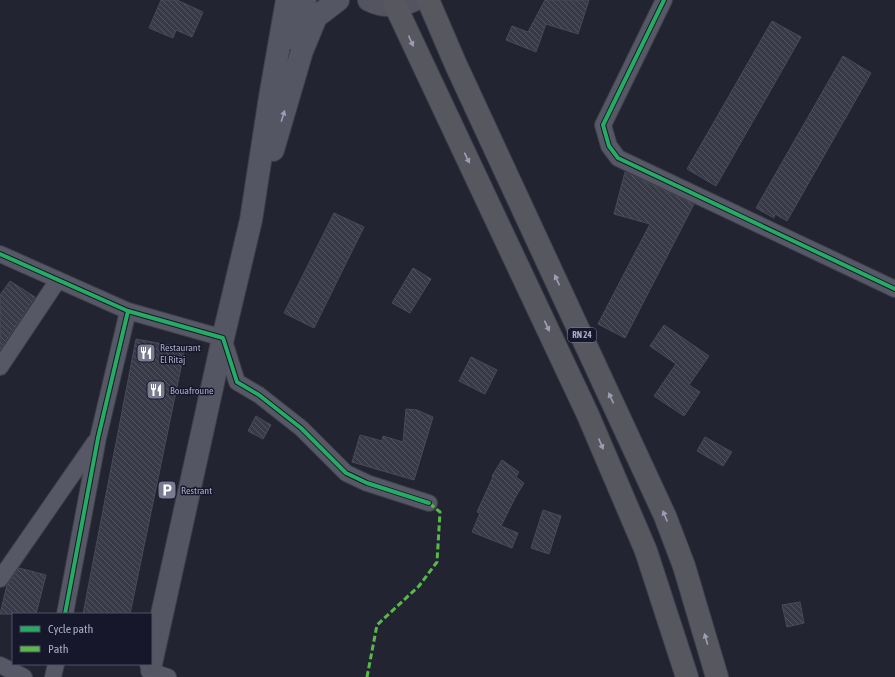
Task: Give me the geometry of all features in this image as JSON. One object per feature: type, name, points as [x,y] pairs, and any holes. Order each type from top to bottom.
[{"type":"highway","name":"RN 24","points":[[428,0],[456,65],[665,516],[684,566],[717,677]]},
{"type":"highway","name":"RN 24","points":[[404,3],[610,466],[646,551],[687,677]]},
{"type":"main road","points":[[251,220],[287,0]]},
{"type":"main road","points":[[270,97],[305,0]]},
{"type":"main road","points":[[154,671],[223,338],[251,220],[302,50],[316,17],[338,0]]},
{"type":"main road","points":[[369,0],[383,5],[404,3]]},
{"type":"street","points":[[664,0],[603,125],[609,146],[618,158],[895,289]]},
{"type":"street","points":[[0,254],[128,311],[223,338],[237,382],[259,395],[301,428],[346,473],[367,483],[429,503]]},
{"type":"street","points":[[0,367],[58,280]]},
{"type":"street","points":[[65,613],[98,438],[128,311]]},
{"type":"street","points":[[0,579],[98,438]]},
{"type":"street","points":[[0,665],[17,676]]},
{"type":"street","points":[[53,677],[56,665]]},
{"type":"building","points":[[161,0],[177,0],[203,12],[192,37],[176,30],[173,38],[149,28]]},
{"type":"building","points":[[545,0],[589,0],[578,34],[546,24],[536,52],[506,40],[512,26],[528,32]]},
{"type":"building","points":[[772,21],[801,37],[716,186],[687,169]]},
{"type":"building","points":[[843,56],[871,73],[787,221],[775,214],[774,218],[756,208]]},
{"type":"building","points":[[625,172],[694,204],[625,338],[598,324],[650,224],[614,214]]},
{"type":"building","points":[[334,213],[364,227],[314,328],[284,313]]},
{"type":"building","points":[[413,268],[431,279],[410,313],[392,303]]},
{"type":"building","points":[[10,281],[35,297],[0,350],[0,295]]},
{"type":"building","points":[[664,325],[709,356],[689,385],[700,392],[684,416],[654,396],[676,364],[650,346]]},
{"type":"building","points":[[136,339],[185,348],[130,613],[83,613]]},
{"type":"building","points":[[471,357],[497,370],[485,394],[459,381]]},
{"type":"building","points":[[406,409],[417,410],[433,417],[414,480],[352,462],[360,435],[382,441],[383,436],[403,442]]},
{"type":"building","points":[[256,416],[271,425],[263,439],[248,431]]},
{"type":"building","points":[[705,437],[732,452],[723,466],[697,451]]},
{"type":"building","points":[[502,460],[519,472],[516,477],[524,483],[501,526],[518,533],[512,548],[472,532],[480,513],[477,512],[493,477],[492,476]]},
{"type":"building","points":[[543,510],[561,516],[549,554],[531,548]]},
{"type":"building","points":[[19,568],[46,575],[36,613],[0,614],[7,585]]},
{"type":"building","points":[[800,602],[804,623],[787,627],[782,605]]},
{"type":"marked path","points":[[367,677],[377,625],[419,586],[437,562],[440,512],[429,503]]},
{"type":"cycle path","points":[[664,0],[603,125],[609,146],[618,158],[895,289]]},
{"type":"cycle path","points":[[0,254],[128,311],[223,338],[237,382],[259,395],[301,428],[346,473],[367,483],[429,503]]},
{"type":"cycle path","points":[[65,613],[98,438],[128,311]]},
{"type":"place","name":"Restaurant El Ritaj","points":[[146,353]]},
{"type":"place","name":"Bouafroune","points":[[156,390]]},
{"type":"place","name":"Restrant","points":[[167,490]]}]
